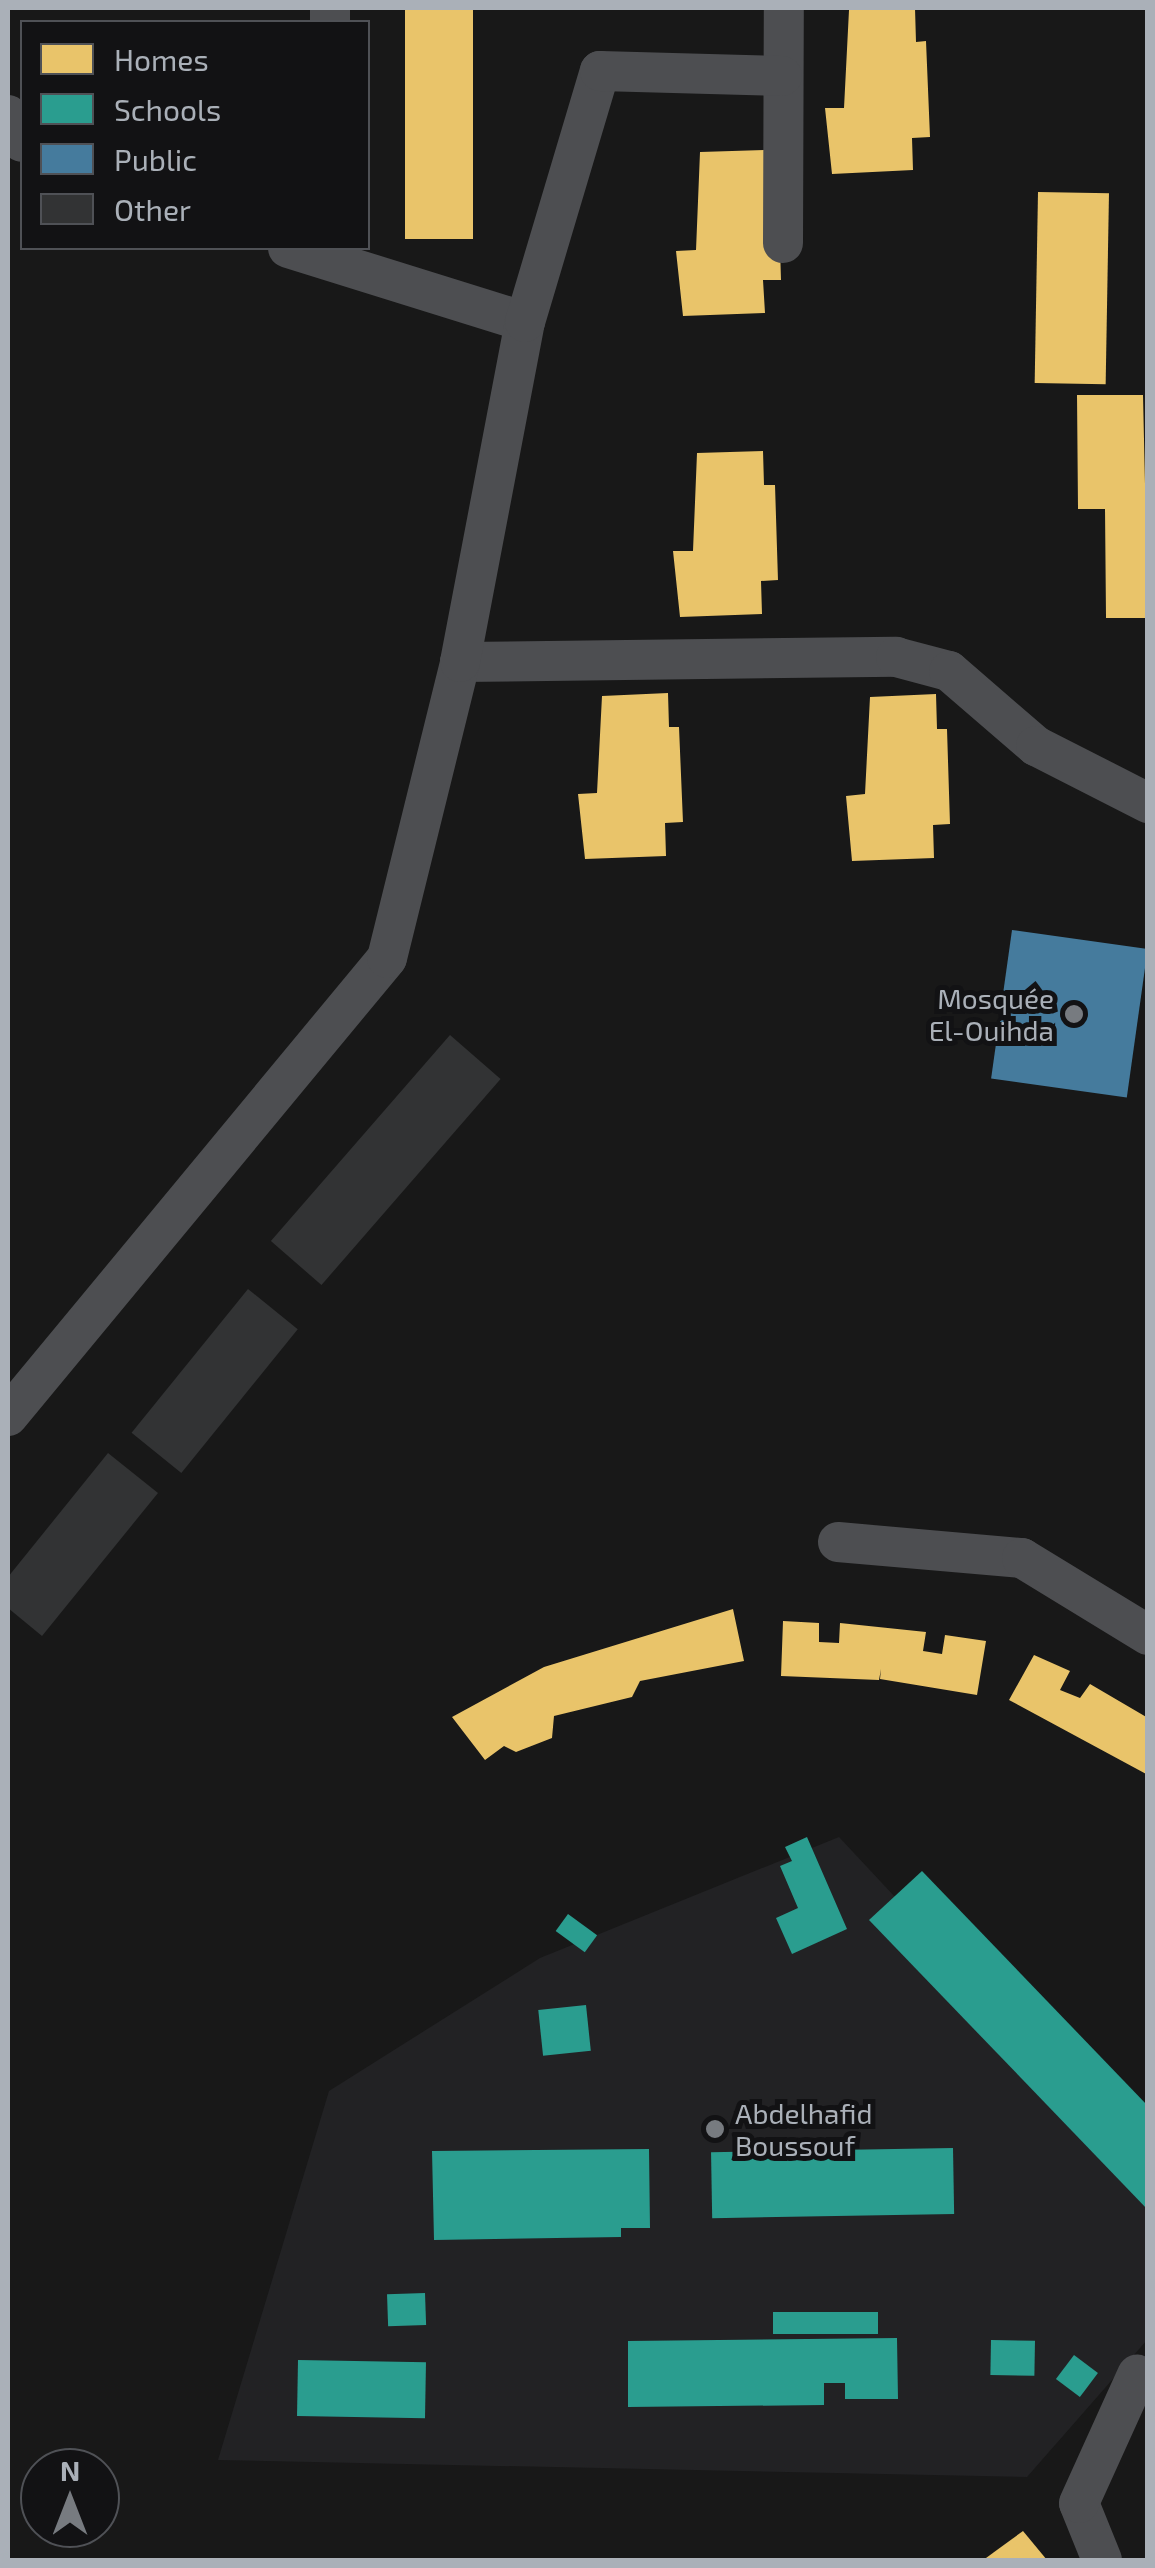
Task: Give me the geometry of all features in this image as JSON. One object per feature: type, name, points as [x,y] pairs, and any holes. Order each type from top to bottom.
[{"type":"street","points":[[783,243],[784,8]]},
{"type":"street","points":[[8,1416],[370,988],[407,906],[460,662],[525,322],[600,71],[782,76]]},
{"type":"street","points":[[8,115],[20,138]]},
{"type":"street","points":[[302,250],[336,255],[525,322]]},
{"type":"street","points":[[460,662],[896,657],[949,671],[1036,746],[1148,803]]},
{"type":"street","points":[[838,1542],[1022,1558],[1148,1635]]},
{"type":"street","points":[[1102,2560],[1079,2503],[1137,2374]]},
{"type":"shaded area","name":"Abdelhafid Boussouf","points":[[839,1837],[1147,2167],[1147,2340],[1027,2477],[218,2460],[329,2091],[540,1958]]},
{"type":"building: Homes","points":[[405,8],[473,8],[473,239],[405,239]]},
{"type":"building: Homes","points":[[915,8],[916,42],[926,41],[930,137],[912,138],[913,170],[832,174],[825,108],[844,108],[849,10]]},
{"type":"building: Homes","points":[[766,150],[778,184],[781,280],[763,280],[765,313],[683,316],[676,251],[696,250],[700,152]]},
{"type":"building: Homes","points":[[1038,192],[1109,193],[1106,384],[1035,383]]},
{"type":"building: Homes","points":[[1077,395],[1143,395],[1148,618],[1106,618],[1105,509],[1078,509]]},
{"type":"building: Homes","points":[[763,451],[764,485],[775,485],[778,580],[761,581],[762,614],[680,617],[673,551],[693,551],[697,453]]},
{"type":"building: Homes","points":[[668,693],[669,727],[679,727],[683,822],[665,823],[666,856],[585,859],[578,794],[597,793],[602,696]]},
{"type":"building: Homes","points":[[936,694],[937,729],[947,729],[950,824],[933,825],[934,858],[852,861],[846,796],[865,794],[870,697]]},
{"type":"building: Homes","points":[[733,1609],[744,1661],[640,1681],[632,1697],[554,1716],[552,1738],[516,1752],[504,1746],[485,1760],[452,1717],[544,1667]]},
{"type":"building: Homes","points":[[783,1621],[819,1623],[819,1642],[839,1643],[840,1623],[926,1632],[923,1651],[942,1654],[945,1635],[986,1641],[977,1695],[880,1679],[881,1669],[879,1680],[781,1676]]},
{"type":"building: Homes","points":[[1034,1655],[1070,1671],[1060,1690],[1080,1698],[1090,1684],[1148,1718],[1148,1775],[1009,1700]]},
{"type":"building: Homes","points":[[1023,2531],[1047,2560],[986,2558]]},
{"type":"building: Schools","points":[[807,1837],[847,1929],[792,1954],[776,1918],[798,1908],[780,1866],[792,1861],[785,1847]]},
{"type":"building: Schools","points":[[922,1871],[1148,2106],[1148,2210],[869,1920]]},
{"type":"building: Schools","points":[[568,1914],[597,1935],[585,1952],[556,1931]]},
{"type":"building: Schools","points":[[586,2005],[591,2051],[543,2056],[538,2010]]},
{"type":"building: Schools","points":[[953,2148],[954,2214],[712,2218],[711,2152]]},
{"type":"building: Schools","points":[[649,2149],[650,2228],[621,2228],[621,2237],[434,2240],[432,2151]]},
{"type":"building: Schools","points":[[425,2293],[426,2325],[388,2326],[387,2294]]},
{"type":"building: Schools","points":[[773,2312],[878,2312],[878,2334],[773,2334]]},
{"type":"building: Schools","points":[[897,2338],[898,2399],[845,2399],[845,2383],[824,2383],[824,2405],[628,2407],[628,2341]]},
{"type":"building: Schools","points":[[991,2340],[1035,2341],[1034,2376],[990,2375]]},
{"type":"building: Schools","points":[[1074,2355],[1098,2373],[1080,2397],[1056,2379]]},
{"type":"building: Schools","points":[[298,2360],[426,2362],[425,2418],[297,2416]]},
{"type":"building: Public","name":"Mosquée El-Ouihda","points":[[1012,930],[1148,949],[1127,1098],[991,1079]]},
{"type":"building: Other","points":[[450,1035],[501,1079],[321,1285],[271,1241]]},
{"type":"building: Other","points":[[248,1289],[298,1329],[181,1473],[132,1433]]},
{"type":"building: Other","points":[[108,1453],[158,1493],[42,1636],[8,1608],[8,1577]]},
{"type":"place","name":"Mosquée El-Ouihda","points":[[1074,1014]]},
{"type":"place","name":"Abdelhafid Boussouf","points":[[715,2129]]}]
